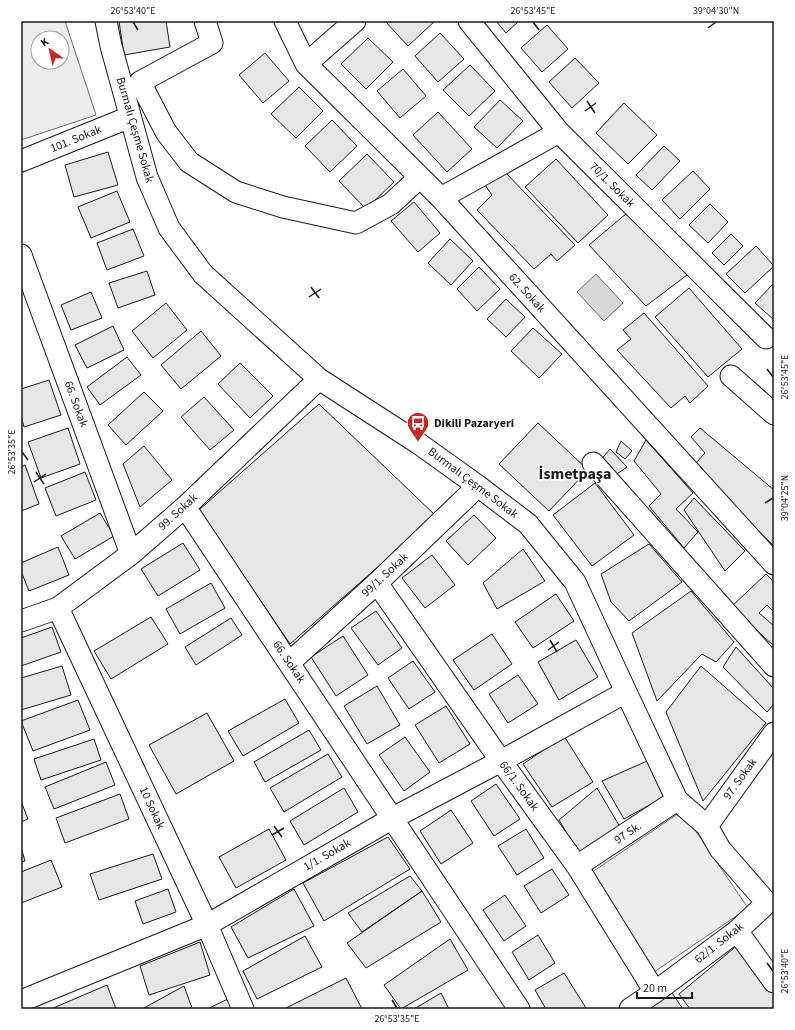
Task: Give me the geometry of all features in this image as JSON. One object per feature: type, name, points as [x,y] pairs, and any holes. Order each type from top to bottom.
[{"type":"street","name":"Burmalı Çeşme Sokak","points":[[106,21],[111,46],[147,177],[169,228],[203,274],[319,379],[418,443],[528,524],[575,582],[677,800],[707,826],[720,849],[770,902]]},
{"type":"street","points":[[205,21],[212,43],[140,82],[166,132],[189,162],[236,192],[284,207],[356,223],[391,204],[420,177]]},
{"type":"street","name":"62. Sokak","points":[[284,21],[306,64],[441,198],[774,564]]},
{"type":"street","points":[[306,64],[355,21]]},
{"type":"street","name":"70/1. Sokak","points":[[469,21],[559,132],[766,338]]},
{"type":"street","name":"101. Sokak","points":[[21,161],[130,117]]},
{"type":"street","points":[[441,198],[559,132]]},
{"type":"street","name":"66. Sokak","points":[[21,255],[131,554]]},
{"type":"street","points":[[731,376],[774,414]]},
{"type":"street","name":"99. Sokak","points":[[21,621],[58,608],[131,554],[185,507],[319,379]]},
{"type":"street","points":[[593,463],[774,666]]},
{"type":"street","name":"99/1. Sokak","points":[[289,663],[377,583],[478,486]]},
{"type":"street","name":"66. Sokak","points":[[185,507],[519,1009]]},
{"type":"street","name":"66/1. Sokak","points":[[377,583],[500,761],[577,866],[655,992]]},
{"type":"street","name":"10 Sokak","points":[[58,608],[207,925],[243,1009]]},
{"type":"street","name":"1/1. Sokak","points":[[21,1001],[207,925],[393,818],[626,692]]},
{"type":"street","name":"97. Sokak","points":[[707,826],[768,740],[774,734]]},
{"type":"street","name":"97 Sk.","points":[[577,866],[677,800]]},
{"type":"street","name":"62/1. Sokak","points":[[630,1009],[737,930],[770,902]]},
{"type":"street","points":[[737,930],[774,982]]},
{"type":"shaded area","points":[[21,21],[65,21],[68,30],[30,30],[30,70],[70,70],[70,36],[96,115],[21,140]]},
{"type":"shaded area","points":[[596,274],[623,303],[604,321],[577,292]]},
{"type":"shaded area","points":[[682,811],[748,908],[654,972],[588,875]]},
{"type":"building","points":[[119,21],[166,21],[170,47],[124,55]]},
{"type":"building","points":[[385,21],[435,21],[408,46]]},
{"type":"building","points":[[496,21],[519,21],[506,33]]},
{"type":"building","points":[[547,25],[568,49],[542,72],[521,48]]},
{"type":"building","points":[[440,33],[464,59],[438,82],[415,56]]},
{"type":"building","points":[[368,38],[393,62],[366,89],[341,64]]},
{"type":"building","points":[[265,53],[289,81],[263,103],[239,75]]},
{"type":"building","points":[[575,58],[599,83],[572,108],[549,82]]},
{"type":"building","points":[[470,65],[495,91],[469,116],[443,90]]},
{"type":"building","points":[[403,69],[426,96],[400,118],[377,91]]},
{"type":"building","points":[[299,87],[323,111],[296,138],[271,114]]},
{"type":"building","points":[[500,100],[523,121],[497,148],[474,127]]},
{"type":"building","points":[[624,103],[657,135],[628,164],[596,133]]},
{"type":"building","points":[[438,112],[472,149],[447,172],[413,135]]},
{"type":"building","points":[[332,120],[357,146],[330,172],[305,146]]},
{"type":"building","points":[[664,146],[680,161],[652,190],[636,175]]},
{"type":"building","points":[[108,152],[118,185],[74,197],[65,165]]},
{"type":"building","points":[[367,154],[394,182],[366,209],[339,181]]},
{"type":"building","points":[[556,159],[608,215],[578,243],[525,187]]},
{"type":"building","points":[[504,171],[575,245],[557,261],[551,254],[534,269],[477,210],[492,195],[485,185]]},
{"type":"building","points":[[693,171],[710,189],[680,219],[662,200]]},
{"type":"building","points":[[117,191],[130,222],[91,238],[78,207]]},
{"type":"building","points":[[414,202],[440,233],[418,252],[391,221]]},
{"type":"building","points":[[710,204],[728,222],[708,243],[689,225]]},
{"type":"building","points":[[627,213],[687,275],[646,306],[589,245]]},
{"type":"building","points":[[133,229],[144,256],[107,270],[97,243]]},
{"type":"building","points":[[731,234],[743,246],[724,265],[712,253]]},
{"type":"building","points":[[450,239],[473,261],[451,285],[428,263]]},
{"type":"building","points":[[756,246],[774,266],[745,293],[726,274]]},
{"type":"building","points":[[479,267],[500,289],[477,311],[457,289]]},
{"type":"building","points":[[147,271],[155,295],[118,308],[109,283]]},
{"type":"building","points":[[774,283],[774,320],[755,303]]},
{"type":"building","points":[[689,288],[742,349],[708,377],[655,317]]},
{"type":"building","points":[[91,292],[102,318],[71,330],[61,305]]},
{"type":"building","points":[[506,299],[525,317],[506,337],[487,319]]},
{"type":"building","points":[[166,303],[187,330],[153,358],[132,331]]},
{"type":"building","points":[[644,313],[708,386],[690,403],[685,396],[671,408],[617,350],[631,339],[623,330]]},
{"type":"building","points":[[113,326],[124,350],[87,368],[75,345]]},
{"type":"building","points":[[533,328],[562,354],[539,378],[511,351]]},
{"type":"building","points":[[201,331],[221,356],[181,389],[161,365]]},
{"type":"building","points":[[127,357],[141,375],[100,405],[87,387]]},
{"type":"building","points":[[240,363],[273,396],[250,418],[218,384]]},
{"type":"building","points":[[49,380],[61,415],[24,427],[21,416],[21,389]]},
{"type":"building","points":[[144,392],[163,411],[126,445],[108,425]]},
{"type":"building","points":[[204,397],[234,430],[210,450],[181,417]]},
{"type":"building","points":[[319,404],[436,516],[290,644],[199,510]]},
{"type":"building","points":[[538,423],[588,470],[549,511],[499,464]]},
{"type":"building","points":[[68,428],[80,464],[41,478],[28,442]]},
{"type":"building","points":[[700,428],[774,490],[774,546],[738,512],[714,482],[695,464],[705,453],[691,437]]},
{"type":"building","points":[[646,440],[693,493],[676,509],[698,532],[684,548],[649,506],[661,494],[634,461]]},
{"type":"building","points":[[621,441],[632,451],[625,459],[616,452]]},
{"type":"building","points":[[144,446],[172,480],[140,507],[123,464]]},
{"type":"building","points":[[610,449],[627,467],[614,476],[599,462]]},
{"type":"building","points":[[25,465],[39,504],[21,511],[21,467]]},
{"type":"building","points":[[85,472],[96,500],[56,516],[45,488]]},
{"type":"building","points":[[595,483],[634,535],[592,566],[553,515]]},
{"type":"building","points":[[694,498],[745,551],[725,571],[684,510]]},
{"type":"building","points":[[100,513],[114,536],[75,559],[61,536]]},
{"type":"building","points":[[474,515],[496,538],[468,565],[446,541]]},
{"type":"building","points":[[183,543],[200,570],[158,596],[141,569]]},
{"type":"building","points":[[649,544],[682,582],[629,621],[611,602],[601,574]]},
{"type":"building","points":[[58,547],[69,575],[29,591],[21,571],[21,563]]},
{"type":"building","points":[[523,549],[545,581],[497,609],[483,583]]},
{"type":"building","points":[[432,555],[455,585],[425,608],[402,578]]},
{"type":"building","points":[[766,574],[774,582],[774,612],[767,605],[759,613],[774,626],[774,646],[731,607]]},
{"type":"building","points":[[211,583],[225,608],[180,634],[166,609]]},
{"type":"building","points":[[691,591],[734,642],[716,662],[702,654],[657,701],[632,633]]},
{"type":"building","points":[[556,594],[574,621],[533,648],[515,622]]},
{"type":"building","points":[[376,611],[402,648],[378,665],[351,628]]},
{"type":"building","points":[[151,617],[168,644],[111,679],[94,651]]},
{"type":"building","points":[[231,618],[242,635],[196,665],[185,647]]},
{"type":"building","points":[[52,627],[61,652],[21,666],[21,638]]},
{"type":"building","points":[[492,634],[512,664],[474,690],[453,660]]},
{"type":"building","points":[[343,636],[368,675],[336,696],[311,657]]},
{"type":"building","points":[[576,640],[598,677],[559,700],[538,662]]},
{"type":"building","points":[[736,647],[774,689],[774,704],[767,712],[723,667]]},
{"type":"building","points":[[413,661],[435,692],[409,709],[388,678]]},
{"type":"building","points":[[62,666],[71,695],[21,710],[21,678]]},
{"type":"building","points":[[701,666],[766,723],[703,801],[666,712]]},
{"type":"building","points":[[518,675],[538,704],[508,723],[489,694]]},
{"type":"building","points":[[377,686],[400,725],[367,744],[344,706]]},
{"type":"building","points":[[285,699],[299,723],[243,756],[228,731]]},
{"type":"building","points":[[78,700],[90,730],[33,751],[21,721]]},
{"type":"building","points":[[446,706],[470,744],[439,763],[415,725]]},
{"type":"building","points":[[207,713],[234,761],[176,794],[149,745]]},
{"type":"building","points":[[309,730],[321,750],[265,782],[254,762]]},
{"type":"building","points":[[564,736],[593,782],[552,807],[523,764]]},
{"type":"building","points":[[405,737],[430,772],[404,791],[379,755]]},
{"type":"building","points":[[94,739],[101,760],[41,780],[34,759]]},
{"type":"building","points":[[328,754],[342,777],[284,812],[270,788]]},
{"type":"building","points":[[647,761],[664,797],[624,819],[602,781]]},
{"type":"building","points":[[106,762],[115,785],[54,809],[45,787]]},
{"type":"building","points":[[496,784],[520,819],[494,836],[471,801]]},
{"type":"building","points":[[344,788],[358,812],[304,845],[290,821]]},
{"type":"building","points":[[597,788],[620,827],[580,855],[559,820]]},
{"type":"building","points":[[120,794],[129,819],[65,843],[56,818]]},
{"type":"building","points":[[21,801],[28,819],[21,822]]},
{"type":"building","points":[[451,810],[473,843],[441,864],[420,831]]},
{"type":"building","points":[[269,829],[286,860],[236,888],[219,857]]},
{"type":"building","points":[[526,829],[544,858],[517,875],[498,846]]},
{"type":"building","points":[[388,837],[410,869],[324,921],[303,883]]},
{"type":"building","points":[[21,847],[25,861],[21,862]]},
{"type":"building","points":[[153,854],[162,879],[99,900],[90,874]]},
{"type":"building","points":[[51,860],[62,887],[21,903],[21,872]]},
{"type":"building","points":[[552,869],[569,895],[541,913],[524,886]]},
{"type":"building","points":[[410,876],[422,891],[362,932],[348,913]]},
{"type":"building","points":[[168,889],[176,912],[143,924],[135,901]]},
{"type":"building","points":[[294,889],[314,926],[248,958],[231,927]]},
{"type":"building","points":[[422,891],[441,922],[366,968],[347,943]]},
{"type":"building","points":[[505,895],[526,926],[504,941],[483,910]]},
{"type":"building","points":[[538,935],[555,963],[529,980],[512,952]]},
{"type":"building","points":[[305,936],[322,967],[257,999],[243,971]]},
{"type":"building","points":[[450,939],[468,970],[401,1009],[384,985]]},
{"type":"building","points":[[200,942],[210,975],[149,995],[140,966]]},
{"type":"building","points":[[739,944],[774,993],[774,1009],[690,1009],[679,994]]},
{"type":"building","points":[[564,973],[586,1008],[546,1009],[535,990]]},
{"type":"building","points":[[346,978],[362,1009],[284,1009]]},
{"type":"building","points":[[107,985],[116,1009],[51,1009]]},
{"type":"building","points":[[184,986],[192,1008],[144,1009],[144,1008]]},
{"type":"building","points":[[670,990],[683,1009],[643,1009]]},
{"type":"building","points":[[441,993],[449,1009],[414,1009]]},
{"type":"building","points":[[228,999],[232,1009],[207,1009]]},
{"type":"place","name":"Dikili Pazaryeri","points":[[418,442]]},
{"type":"district","name":"İsmetpaşa","points":[[575,474]]}]
